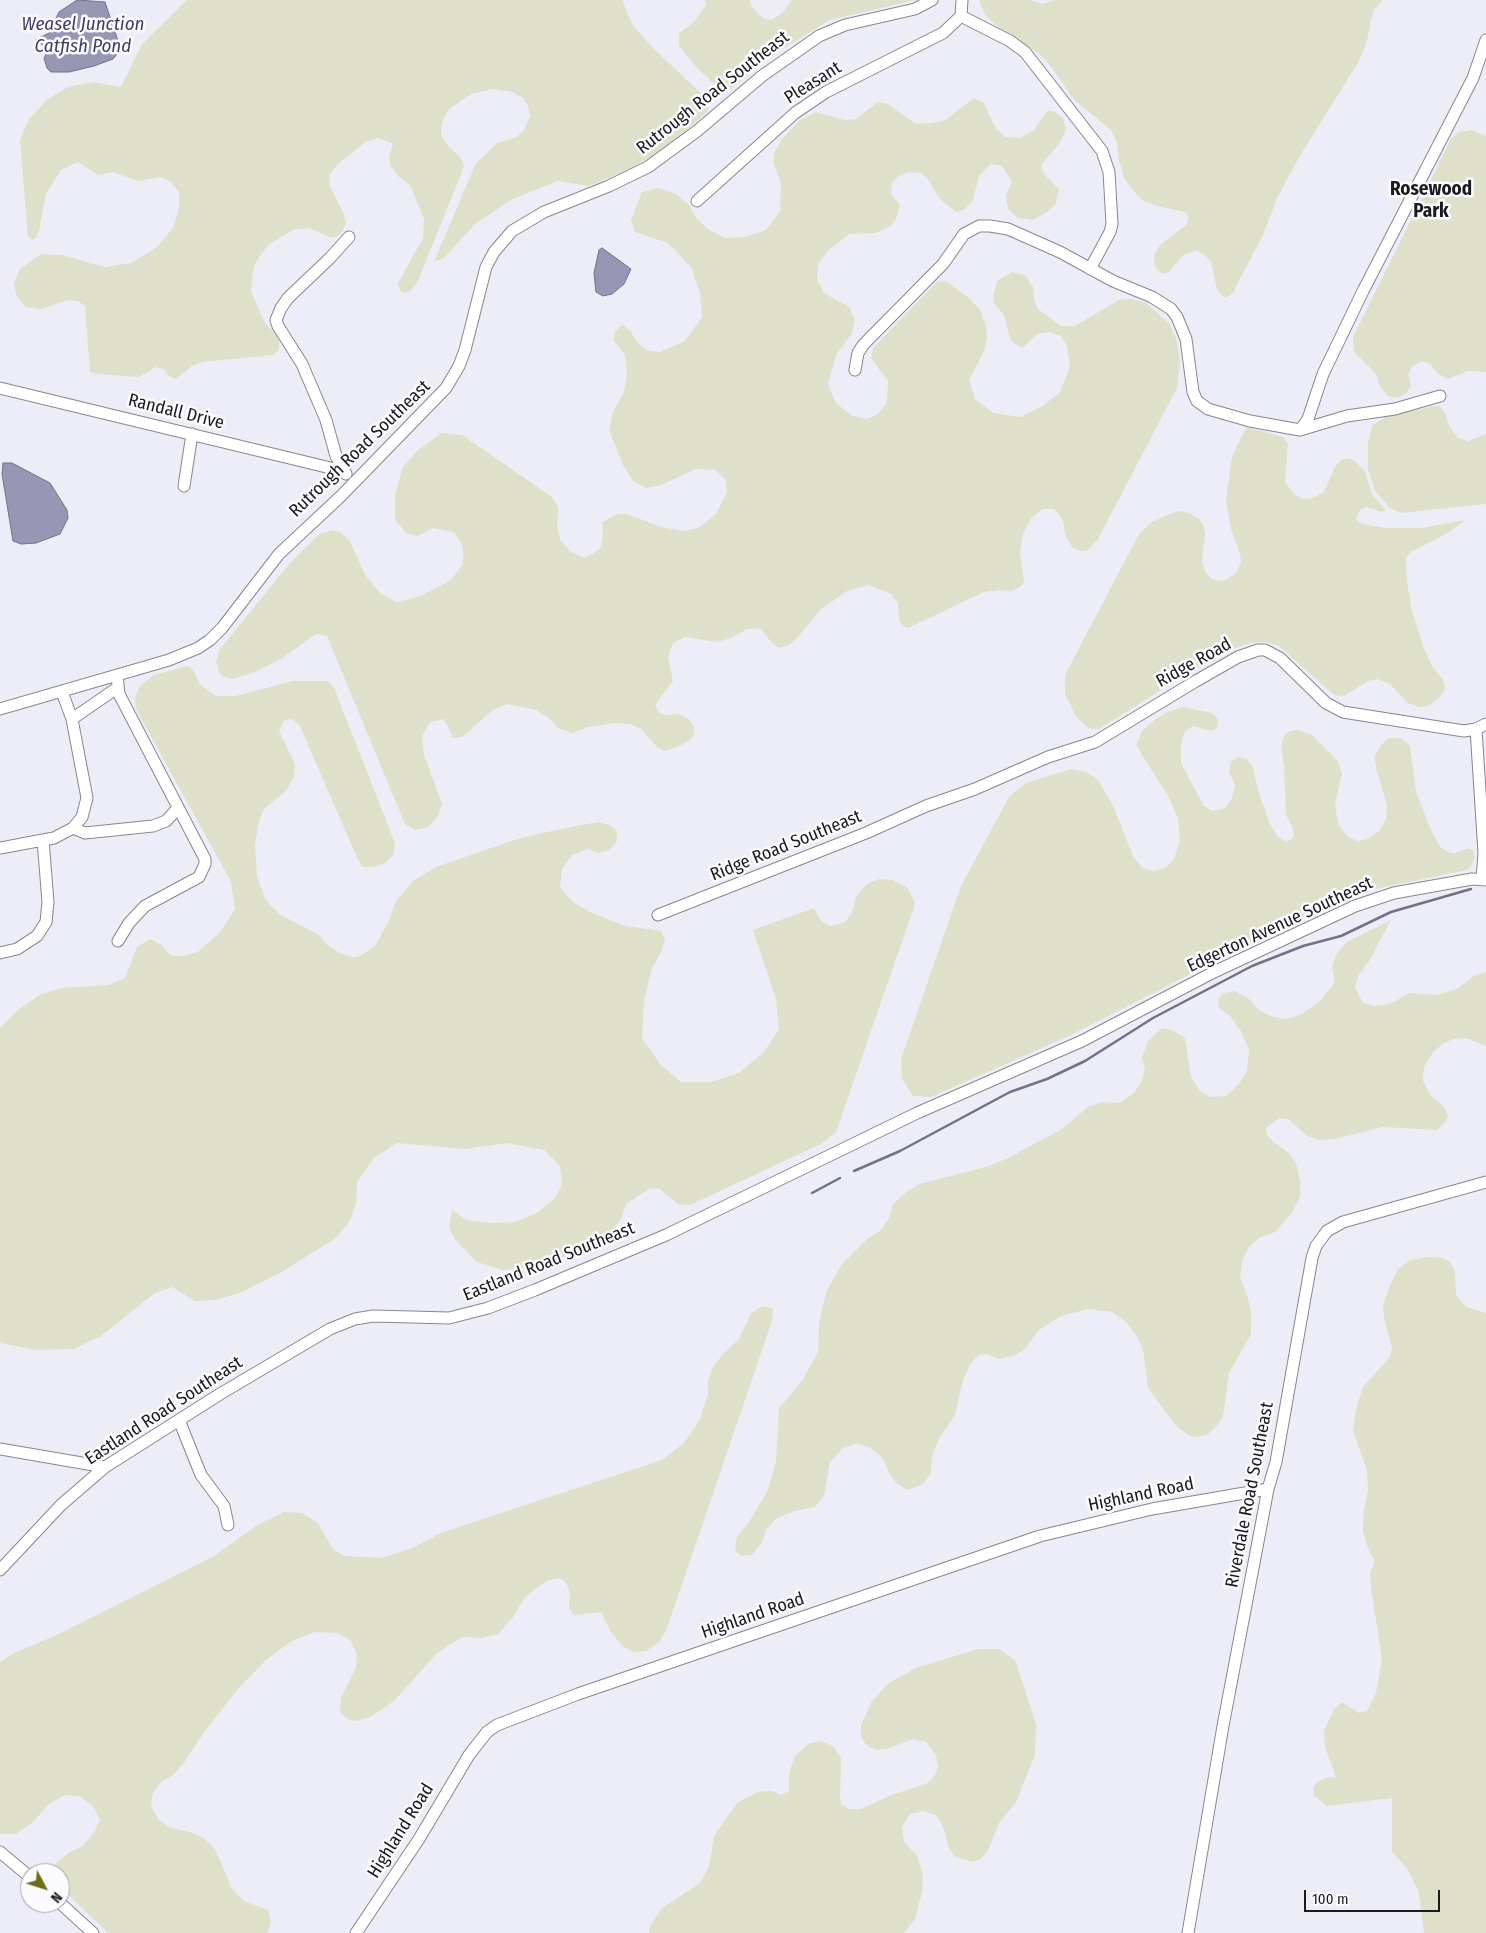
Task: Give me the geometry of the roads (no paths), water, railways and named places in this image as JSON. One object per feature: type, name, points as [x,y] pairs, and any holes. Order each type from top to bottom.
[{"type":"street","name":"Rutrough Road Southeast","points":[[0,708],[62,692],[180,657],[210,640],[222,628],[279,554],[436,402],[453,378],[465,350],[486,267],[502,241],[512,231],[531,218],[609,186],[648,167],[697,131],[762,76],[819,36],[845,25],[915,8],[932,0]]},
{"type":"street","points":[[962,0],[961,16],[1010,41],[1025,52],[1102,151],[1110,172],[1112,224],[1110,232],[1090,269]]},
{"type":"street","name":"Pleasant","points":[[697,201],[795,113],[826,92],[943,33],[961,16]]},
{"type":"street","points":[[1300,430],[1308,419],[1323,374],[1363,291],[1473,78],[1486,40]]},
{"type":"street","points":[[855,370],[858,353],[863,345],[943,264],[960,239],[971,229],[990,226],[1008,228],[1090,269],[1152,297],[1171,309],[1184,330],[1193,392],[1201,405],[1208,410],[1250,421],[1300,430],[1347,416],[1395,409],[1440,396]]},
{"type":"street","points":[[349,237],[288,298],[276,320],[302,364],[326,420],[336,456],[343,471],[354,482]]},
{"type":"street","name":"Randall Drive","points":[[0,388],[343,471]]},
{"type":"street","points":[[184,486],[192,434]]},
{"type":"street","name":"Ridge Road","points":[[926,806],[975,789],[1048,757],[1095,742],[1238,657],[1258,650],[1265,650],[1280,658],[1326,703],[1343,712],[1464,731],[1481,726]]},
{"type":"street","points":[[117,676],[117,688],[205,859],[204,871],[199,877],[144,906],[129,923],[118,941]]},
{"type":"street","points":[[72,719],[117,688]]},
{"type":"street","points":[[0,848],[59,836],[73,828],[82,817],[87,798],[72,719],[62,692]]},
{"type":"street","name":"Edgerton Avenue Southeast","points":[[953,1097],[1082,1041],[1222,968],[1355,906],[1394,893],[1472,879],[1484,880],[1478,739],[1481,726]]},
{"type":"street","name":"Ridge Road Southeast","points":[[658,915],[866,833],[926,806]]},
{"type":"street","points":[[73,828],[85,833],[152,826],[166,821],[178,808]]},
{"type":"street","points":[[0,953],[25,944],[37,936],[46,922],[48,902],[42,840]]},
{"type":"street","name":"Eastland Road Southeast","points":[[0,1570],[61,1506],[105,1467],[283,1356],[343,1323],[373,1316],[389,1315],[448,1318],[488,1308],[666,1235],[953,1097]]},
{"type":"street","name":"Riverdale Road Southeast","points":[[1188,1933],[1223,1726],[1268,1489],[1276,1462],[1312,1258],[1321,1238],[1343,1222],[1474,1187],[1486,1182]]},
{"type":"street","points":[[179,1420],[201,1475],[224,1506],[228,1525]]},
{"type":"street","points":[[0,1449],[105,1467]]},
{"type":"street","name":"Highland Road","points":[[356,1933],[418,1839],[469,1756],[487,1732],[497,1725],[578,1694],[1040,1536],[1152,1509],[1268,1489]]},
{"type":"street","points":[[0,1852],[20,1869]]},
{"type":"street","points":[[70,1912],[93,1933]]},
{"type":"water","name":"Weasel Junction Catfish Pond","points":[[77,0],[105,2],[119,44],[118,53],[113,59],[94,66],[69,72],[51,72],[47,68],[44,58],[49,49],[35,40],[49,33],[59,12]]},
{"type":"water","points":[[602,248],[631,269],[624,284],[612,294],[603,296],[596,292],[594,273],[599,250]]},
{"type":"water","points":[[3,463],[12,463],[50,483],[67,510],[68,518],[60,534],[36,543],[21,544],[13,541],[2,474]]},
{"type":"waterway","points":[[854,1171],[900,1151],[1010,1092],[1047,1079],[1085,1061],[1153,1018],[1252,966],[1303,946],[1341,936],[1391,912],[1471,889]]},
{"type":"waterway","points":[[812,1193],[840,1178]]},
{"type":"district","name":"Rosewood Park","points":[[1431,201]]}]
